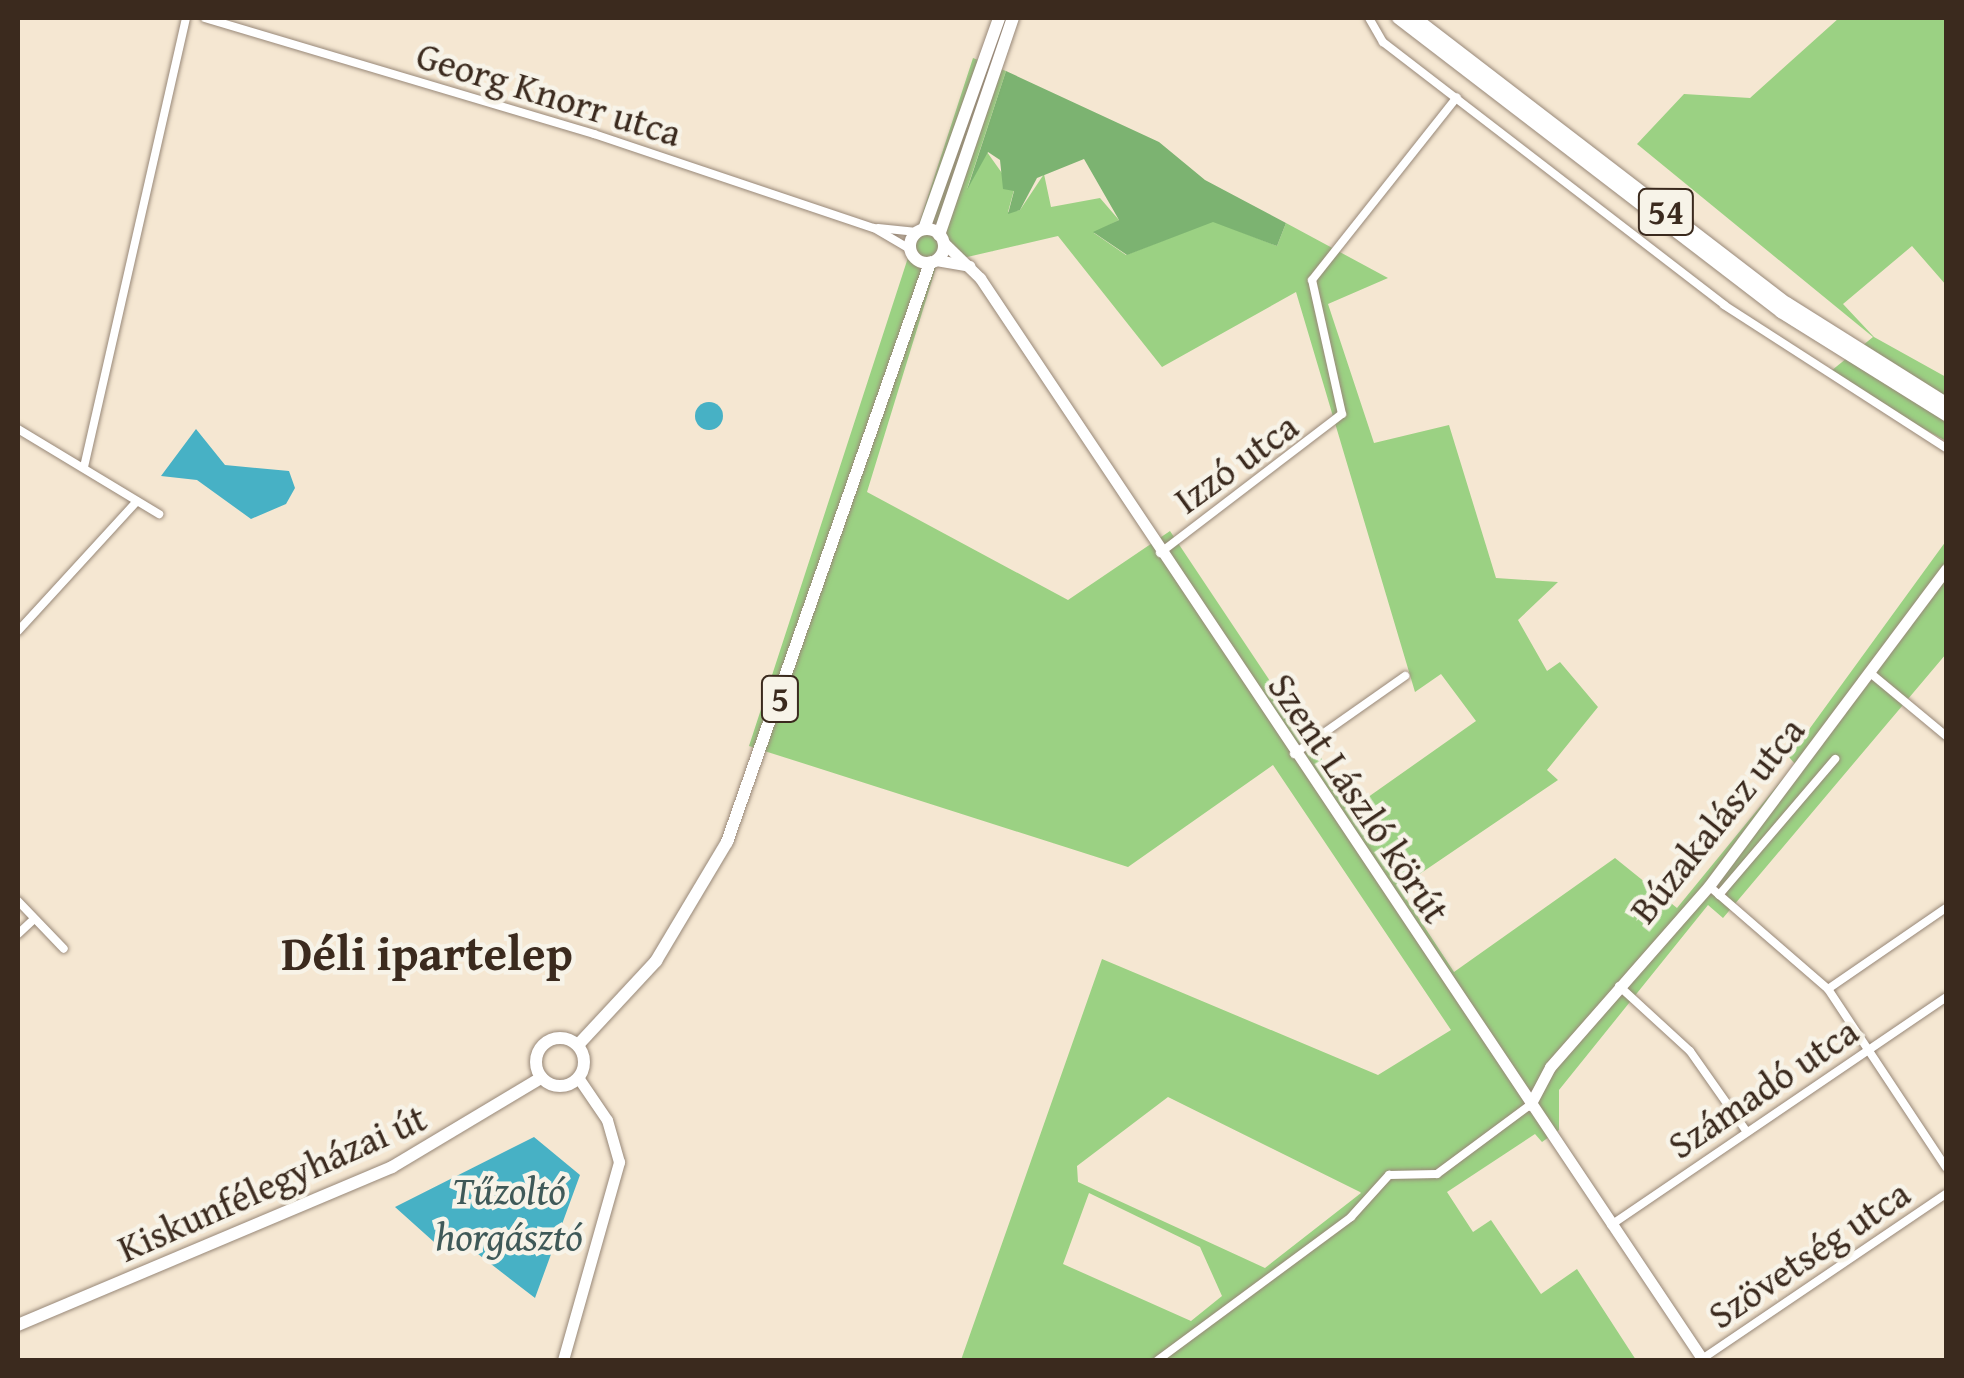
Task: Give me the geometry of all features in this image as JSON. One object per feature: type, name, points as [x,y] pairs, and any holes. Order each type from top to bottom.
[{"type":"main road","name":"5","points":[[906,312],[912,253],[999,18]]},
{"type":"main road","name":"5","points":[[578,1046],[656,961],[728,842],[906,312],[933,262],[1013,18]]},
{"type":"main road","name":"54","points":[[1398,18],[1780,312],[1946,415]]},
{"type":"main road","name":"54","points":[[1415,18],[1786,303],[1946,403]]},
{"type":"main road","points":[[920,231],[941,238]]},
{"type":"main road","points":[[912,253],[933,262]]},
{"type":"main road","points":[[547,1042],[578,1046],[579,1078],[560,1087],[541,1078],[536,1059],[547,1042]]},
{"type":"main road","name":"Kiskunfélegyházai út","points":[[18,1325],[392,1167],[541,1078]]},
{"type":"street","points":[[84,467],[186,18]]},
{"type":"street","name":"Georg Knorr utca","points":[[206,18],[874,228],[920,231]]},
{"type":"street","points":[[1369,18],[1384,42],[1800,360],[1946,448]]},
{"type":"street","name":"Izzó utca","points":[[1160,552],[1342,414],[1312,280],[1457,97]]},
{"type":"street","name":"Georg Knorr utca","points":[[874,228],[912,253]]},
{"type":"street","name":"Szent László körút","points":[[941,238],[969,266],[1703,1360]]},
{"type":"street","points":[[933,262],[969,266]]},
{"type":"street","points":[[18,429],[159,514]]},
{"type":"street","points":[[18,630],[137,501]]},
{"type":"street","name":"Búzakalász utca","points":[[1714,891],[1946,568]]},
{"type":"street","points":[[1868,672],[1946,736]]},
{"type":"street","points":[[1294,754],[1404,676]]},
{"type":"street","name":"Búzakalász utca","points":[[1530,1105],[1619,986],[1714,891],[1835,759]]},
{"type":"street","points":[[1714,891],[1828,989],[1946,1167]]},
{"type":"street","points":[[18,901],[64,948]]},
{"type":"street","points":[[1828,989],[1946,908]]},
{"type":"street","points":[[18,934],[34,918]]},
{"type":"street","points":[[1619,986],[1690,1051],[1747,1132]]},
{"type":"street","name":"Számadó utca","points":[[1611,1225],[1946,997]]},
{"type":"street","points":[[563,1360],[619,1162],[608,1120],[579,1078]]},
{"type":"street","points":[[1158,1360],[1350,1217],[1389,1175],[1437,1174],[1530,1105]]},
{"type":"street","name":"Szövetség utca","points":[[1703,1360],[1946,1194]]},
{"type":"green space","points":[[1839,18],[1946,18],[1946,285],[1912,246],[1843,304],[1874,337],[1946,377],[1946,441],[1826,375],[1873,337],[1637,144],[1684,94],[1750,98]]},
{"type":"green space","points":[[973,58],[1006,71],[967,189],[987,152],[1014,190],[1008,212],[1020,210],[1044,174],[1051,207],[1100,198],[1119,220],[1094,233],[1126,255],[1213,221],[1277,246],[1286,223],[1388,278],[1328,304],[1374,443],[1449,425],[1496,578],[1558,582],[1518,620],[1547,671],[1560,662],[1598,707],[1547,770],[1558,780],[1399,888],[1454,972],[1615,858],[1677,908],[1795,764],[1789,757],[1946,541],[1946,654],[1723,918],[1708,905],[1559,1090],[1559,1130],[1542,1142],[1535,1134],[1447,1192],[1473,1232],[1491,1220],[1541,1294],[1577,1269],[1636,1360],[961,1360],[1102,959],[1378,1075],[1451,1030],[1273,765],[1128,867],[749,746]],"holes":[[[1058,236],[1162,367],[1296,292],[1415,692],[1441,674],[1476,721],[1354,807],[1170,531],[1068,600],[867,492],[937,264]],[[1168,1097],[1361,1193],[1265,1268],[1078,1182],[1077,1166]],[[1089,1193],[1200,1247],[1222,1296],[1191,1321],[1063,1264]]]},
{"type":"green space","points":[[1006,71],[1159,142],[1205,180],[1286,223],[1277,246],[1213,222],[1127,255],[1093,232],[1119,220],[1084,159],[1037,178],[1020,210],[1008,214],[1014,191],[1003,189],[1000,160],[988,152],[967,190]]},
{"type":"water","points":[[709,402],[719,406],[723,416],[719,426],[709,430],[699,426],[695,416],[699,406]]},
{"type":"water","points":[[196,429],[225,465],[289,471],[295,488],[286,504],[251,519],[197,480],[161,476]]},
{"type":"water","name":"Tűzoltó horgásztó","points":[[534,1137],[580,1175],[535,1298],[456,1237],[434,1242],[395,1207]]},
{"type":"district","name":"Déli ipartelep","points":[[427,953]]}]
